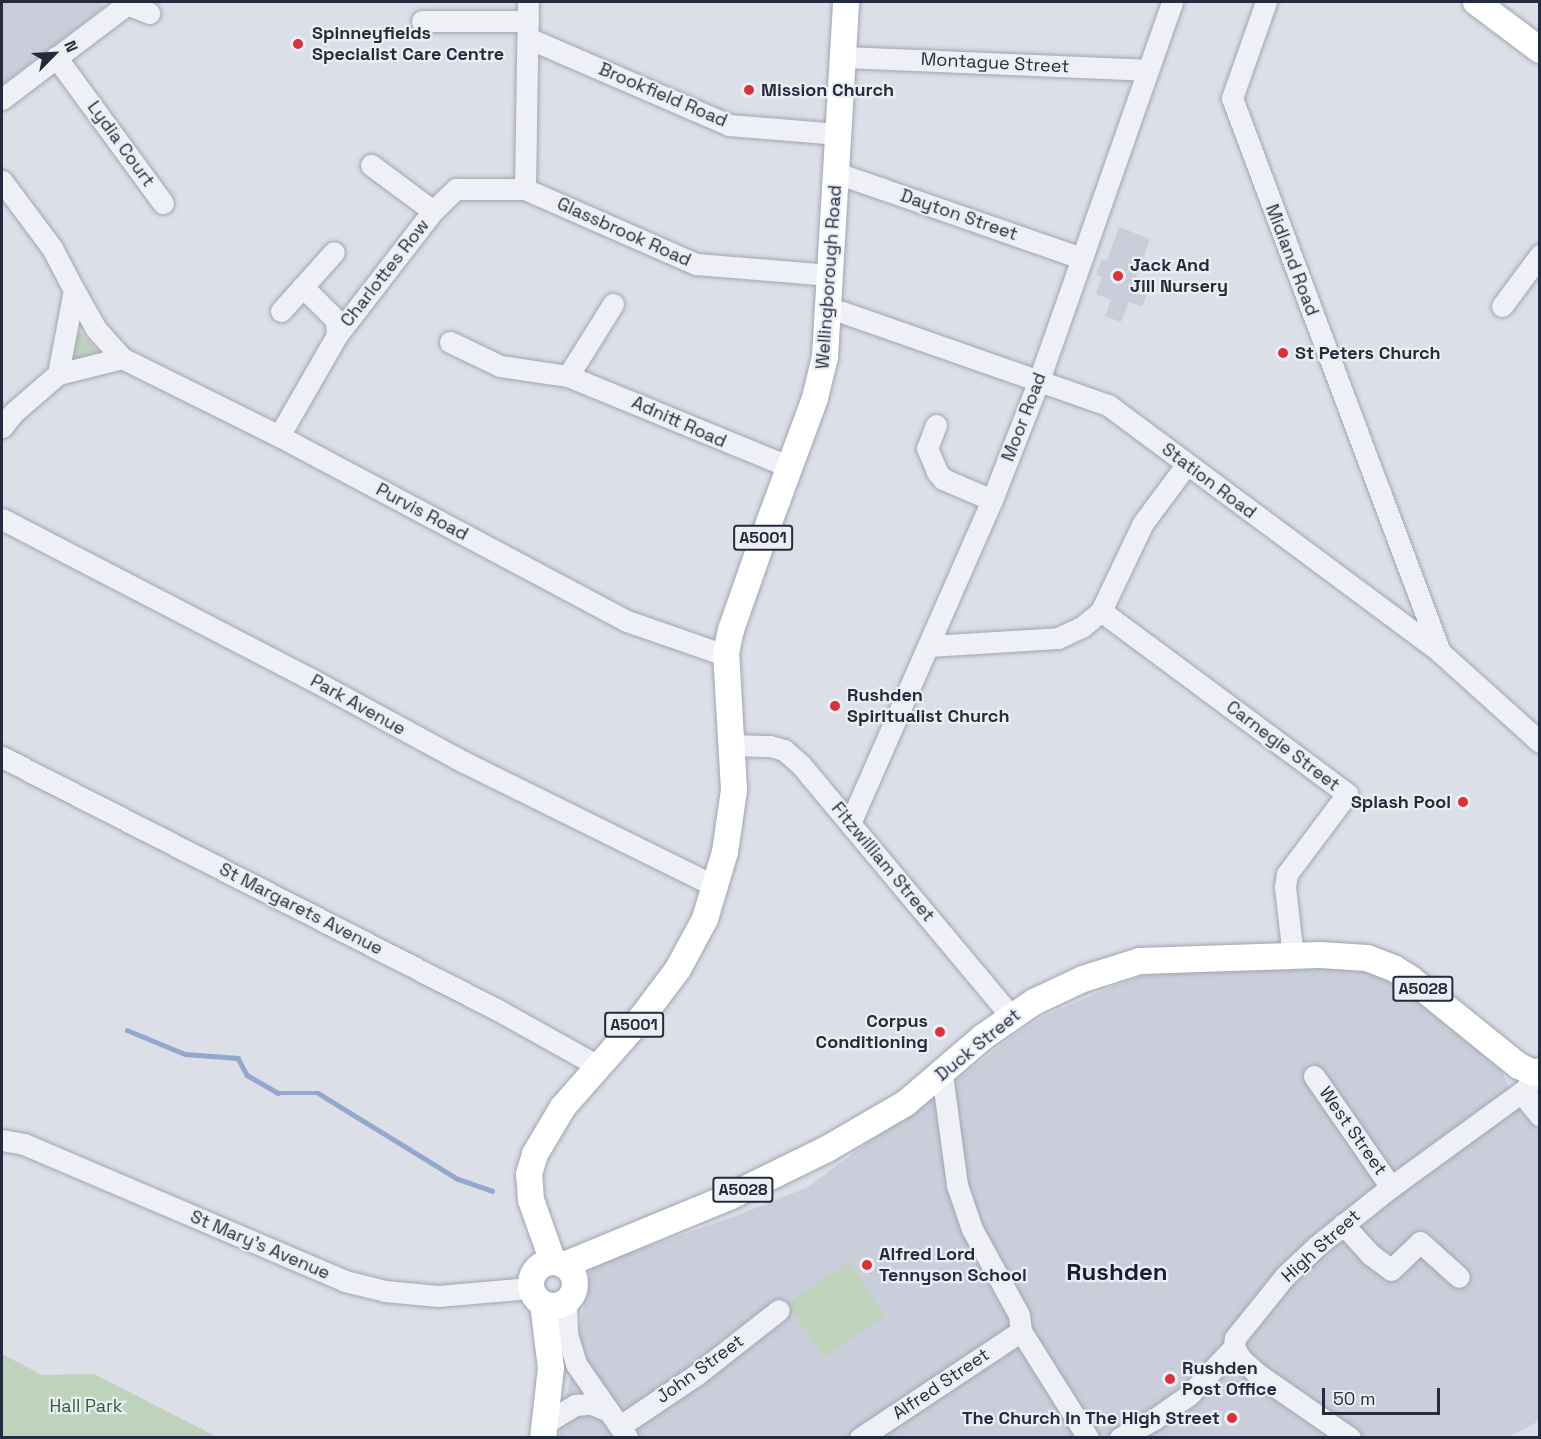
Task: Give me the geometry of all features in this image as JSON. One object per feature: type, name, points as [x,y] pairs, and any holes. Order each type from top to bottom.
[{"type":"main road","name":"Wellingborough Road","points":[[559,1264],[531,1200],[529,1174],[548,1128],[598,1066],[642,1017],[678,969],[705,919],[717,887],[731,821],[733,745],[725,676],[726,652],[742,599],[821,379],[829,310],[846,2]]},
{"type":"main road","points":[[1476,2],[1538,47]]},
{"type":"main road","name":"Duck Street","points":[[559,1264],[729,1197],[827,1149],[893,1112],[1011,1017],[1063,987],[1140,961],[1348,955],[1366,958],[1395,969],[1533,1078]]},
{"type":"main road","points":[[545,1430],[551,1368],[547,1298],[574,1291],[575,1284],[571,1272],[559,1264]]},
{"type":"main road","name":"A5028","points":[[547,1298],[533,1275],[537,1269],[559,1264]]},
{"type":"street","name":"Moor Road","points":[[850,821],[992,500],[1039,380],[1172,2]]},
{"type":"street","name":"Midland Road","points":[[1266,2],[1232,98],[1440,652]]},
{"type":"street","points":[[2,99],[127,3],[149,13]]},
{"type":"street","points":[[422,21],[528,20],[525,189]]},
{"type":"street","name":"Brookfield Road","points":[[528,20],[729,124],[839,134]]},
{"type":"street","name":"Lydia Court","points":[[56,57],[164,203]]},
{"type":"street","name":"Montague Street","points":[[843,57],[1148,70]]},
{"type":"street","points":[[371,165],[434,211]]},
{"type":"street","name":"Dayton Street","points":[[836,177],[845,176],[1081,258]]},
{"type":"street","name":"Purvis Road","points":[[2,181],[52,248],[96,329],[122,358],[279,436],[627,621],[726,652]]},
{"type":"street","name":"Glassbrook Road","points":[[434,211],[456,189],[525,189],[696,264],[831,275]]},
{"type":"street","name":"Charlottes Row","points":[[279,436],[337,335],[434,211]]},
{"type":"street","points":[[281,311],[334,252]]},
{"type":"street","points":[[1502,306],[1539,255]]},
{"type":"street","points":[[303,287],[336,320],[337,335]]},
{"type":"street","points":[[58,374],[74,290]]},
{"type":"street","points":[[568,376],[613,304]]},
{"type":"street","name":"Station Road","points":[[829,310],[842,312],[1108,405],[1440,652],[1539,742]]},
{"type":"street","name":"Adnitt Road","points":[[450,342],[500,366],[568,376],[790,467]]},
{"type":"street","points":[[2,427],[27,400],[58,374],[122,358]]},
{"type":"street","points":[[936,425],[927,448],[937,472],[943,479],[992,500]]},
{"type":"street","points":[[929,646],[1058,638],[1082,627],[1101,611],[1143,523],[1186,465]]},
{"type":"street","name":"Park Avenue","points":[[2,519],[298,672],[464,762],[717,887]]},
{"type":"street","name":"Carnegie Street","points":[[1101,611],[1347,794],[1287,874],[1285,887],[1293,956]]},
{"type":"street","name":"Fitzwilliam Street","points":[[733,745],[752,744],[784,750],[801,765],[1011,1017]]},
{"type":"street","name":"St Margarets Avenue","points":[[2,756],[496,1009],[598,1066]]},
{"type":"street","points":[[942,1074],[957,1185],[972,1229],[1019,1315],[1021,1331],[1088,1437]]},
{"type":"street","name":"West Street","points":[[1314,1076],[1391,1187]]},
{"type":"street","points":[[1533,1078],[1528,1101],[1539,1116]]},
{"type":"street","name":"High Street","points":[[1120,1437],[1153,1420],[1189,1395],[1234,1347],[1234,1338],[1285,1276],[1343,1224],[1533,1078]]},
{"type":"street","name":"St Mary's Avenue","points":[[2,1140],[24,1144],[345,1281],[386,1291],[438,1296],[547,1298]]},
{"type":"street","points":[[1343,1224],[1370,1254],[1391,1270],[1420,1242],[1459,1277]]},
{"type":"street","points":[[547,1298],[579,1370],[618,1424]]},
{"type":"street","name":"John Street","points":[[618,1424],[696,1374],[779,1310]]},
{"type":"street","name":"Alfred Street","points":[[860,1437],[1021,1331]]},
{"type":"street","points":[[1234,1347],[1241,1359],[1259,1375],[1350,1437]]},
{"type":"street","points":[[545,1430],[575,1405],[591,1404],[618,1424]]},
{"type":"shaded area","points":[[2,2],[100,2],[104,7],[2,85]]},
{"type":"shaded area","name":"Jack And Jill Nursery","points":[[1119,227],[1150,239],[1136,278],[1151,284],[1142,307],[1129,302],[1121,322],[1105,316],[1111,300],[1096,294],[1102,277],[1096,274],[1102,259],[1107,260]]},
{"type":"shaded area","points":[[1352,962],[1396,983],[1502,1071],[1518,1108],[1539,1131],[1539,1418],[1535,1423],[1509,1437],[559,1438],[591,1266],[733,1217],[808,1187],[868,1142],[915,1112],[1013,1036],[1044,1016],[1114,986],[1149,974]]},
{"type":"green space","points":[[81,333],[99,352],[71,362],[76,334]]},
{"type":"green space","points":[[849,1262],[885,1316],[824,1357],[788,1303]]},
{"type":"green space","name":"Hall Park","points":[[2,1354],[42,1375],[94,1374],[217,1437],[2,1437]]},
{"type":"waterway","points":[[127,1030],[185,1054],[238,1058],[247,1075],[278,1093],[318,1093],[458,1179],[492,1191]]},
{"type":"place","name":"Spinneyfields Specialist Care Centre","points":[[298,44]]},
{"type":"place","name":"Mission Church","points":[[749,90]]},
{"type":"place","name":"Jack And Jill Nursery","points":[[1118,276]]},
{"type":"place","name":"St Peters Church","points":[[1283,353]]},
{"type":"place","name":"Rushden Spiritualist Church","points":[[835,706]]},
{"type":"place","name":"Splash Pool","points":[[1463,802]]},
{"type":"place","name":"Corpus Conditioning","points":[[940,1032]]},
{"type":"place","name":"Alfred Lord Tennyson School","points":[[867,1265]]},
{"type":"place","name":"Rushden Post Office","points":[[1170,1379]]},
{"type":"place","name":"The Church In The High Street","points":[[1232,1418]]},
{"type":"district","name":"Rushden","points":[[1117,1272]]}]
